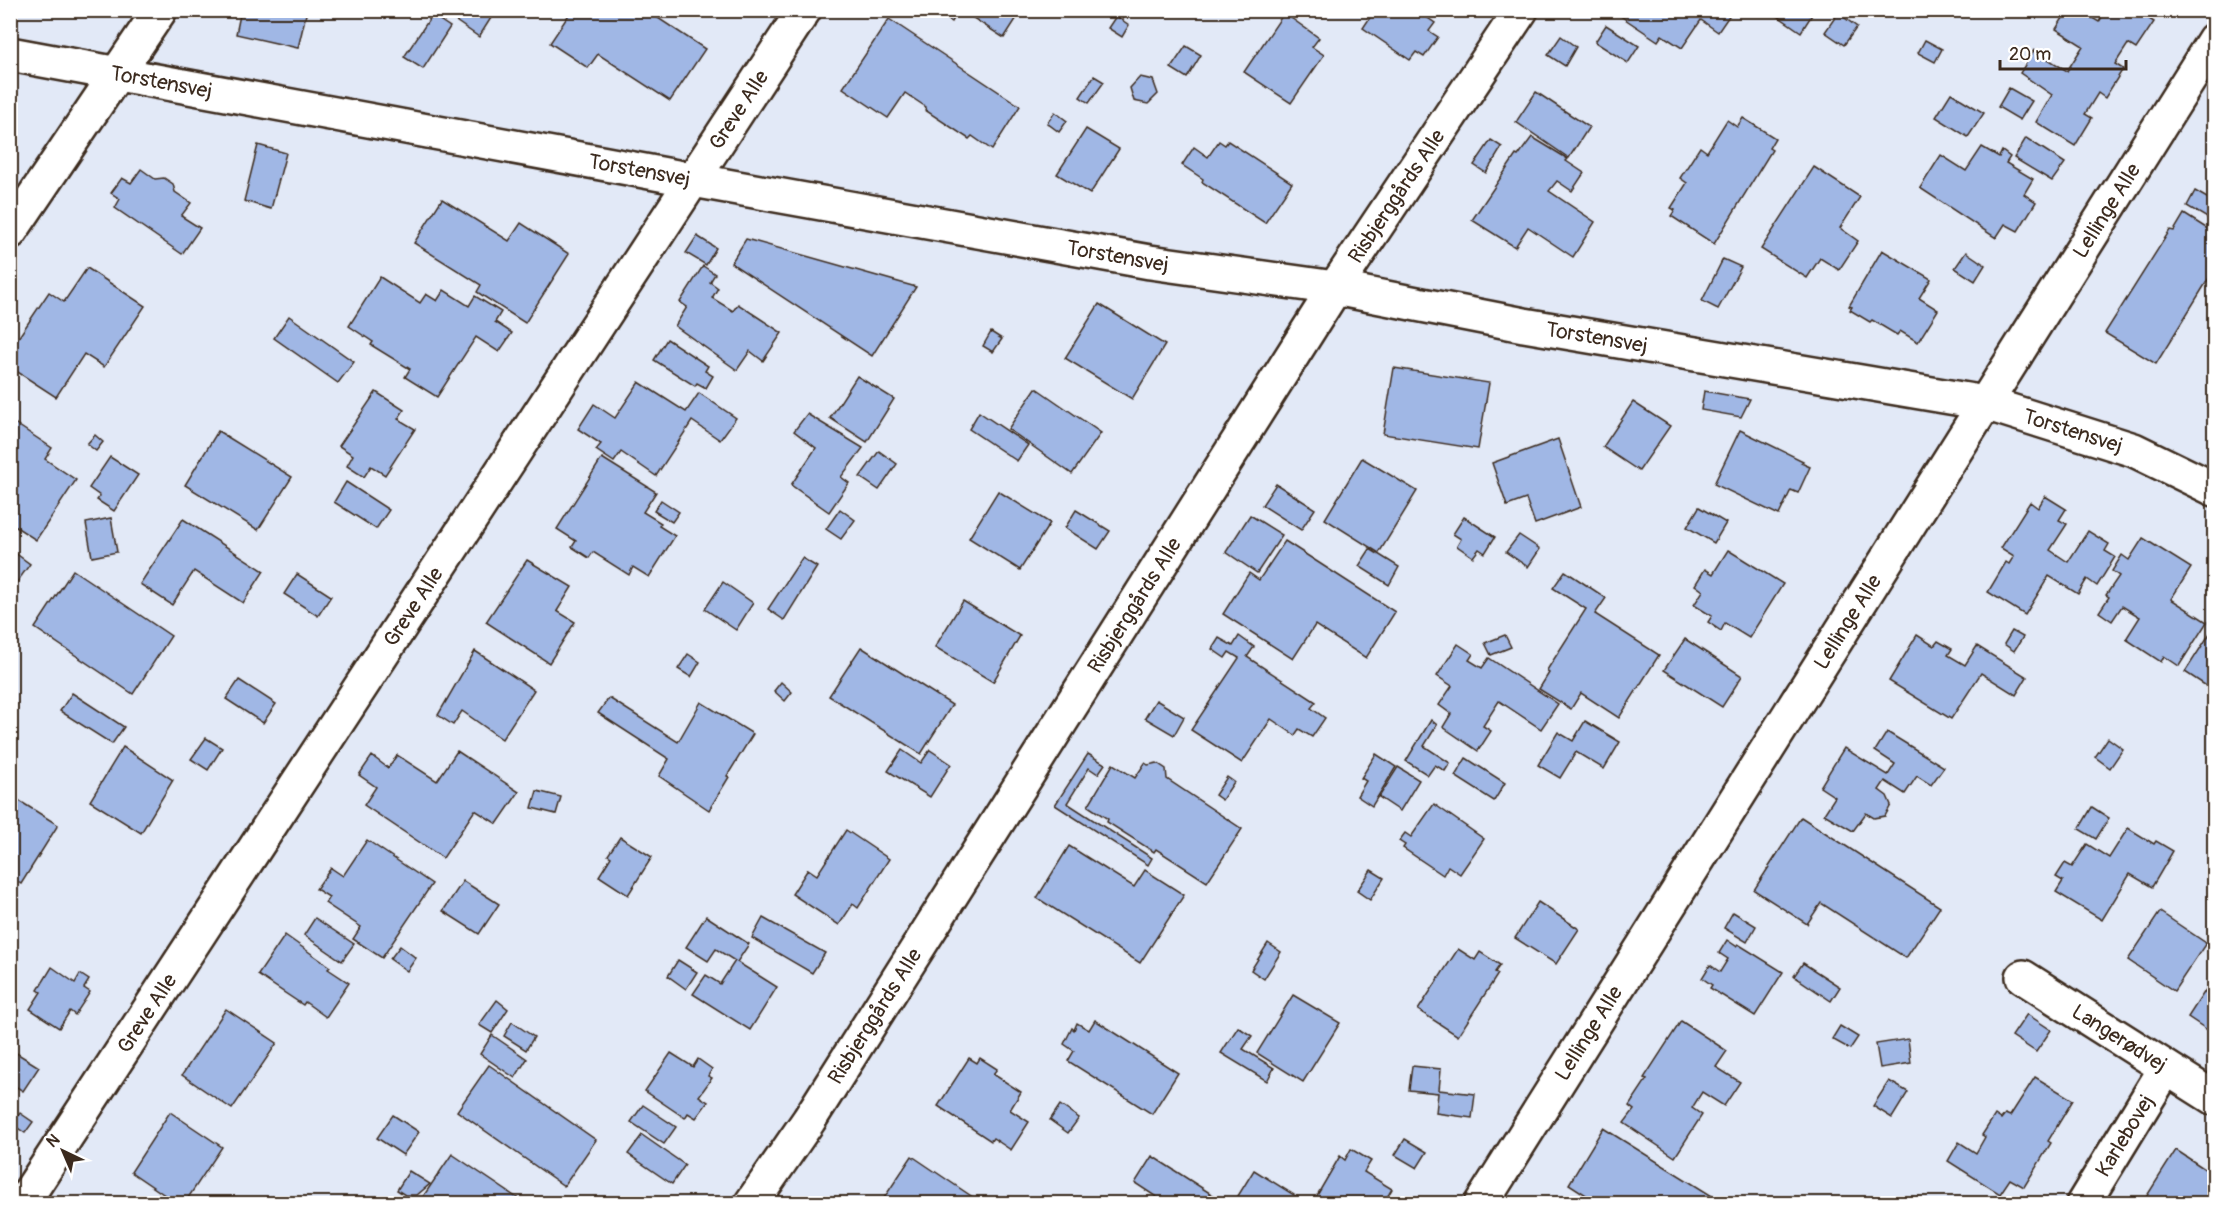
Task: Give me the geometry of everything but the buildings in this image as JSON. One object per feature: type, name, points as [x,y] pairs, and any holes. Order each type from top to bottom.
[{"type":"street","points":[[10,232],[160,10]]},
{"type":"street","name":"Greve Alle","points":[[22,1203],[804,10]]},
{"type":"street","name":"Risbjerggårds Alle","points":[[751,1203],[809,1120],[1335,288],[1521,10]]},
{"type":"street","name":"Lellinge Alle","points":[[1481,1203],[2214,40]]},
{"type":"street","name":"Torstensvej","points":[[10,54],[1150,262],[1335,288],[1524,325],[1985,404],[2134,450],[2214,489]]},
{"type":"street","name":"Langerødvej","points":[[2023,977],[2214,1098]]},
{"type":"street","name":"Karlebovej","points":[[2083,1203],[2166,1068]]}]
